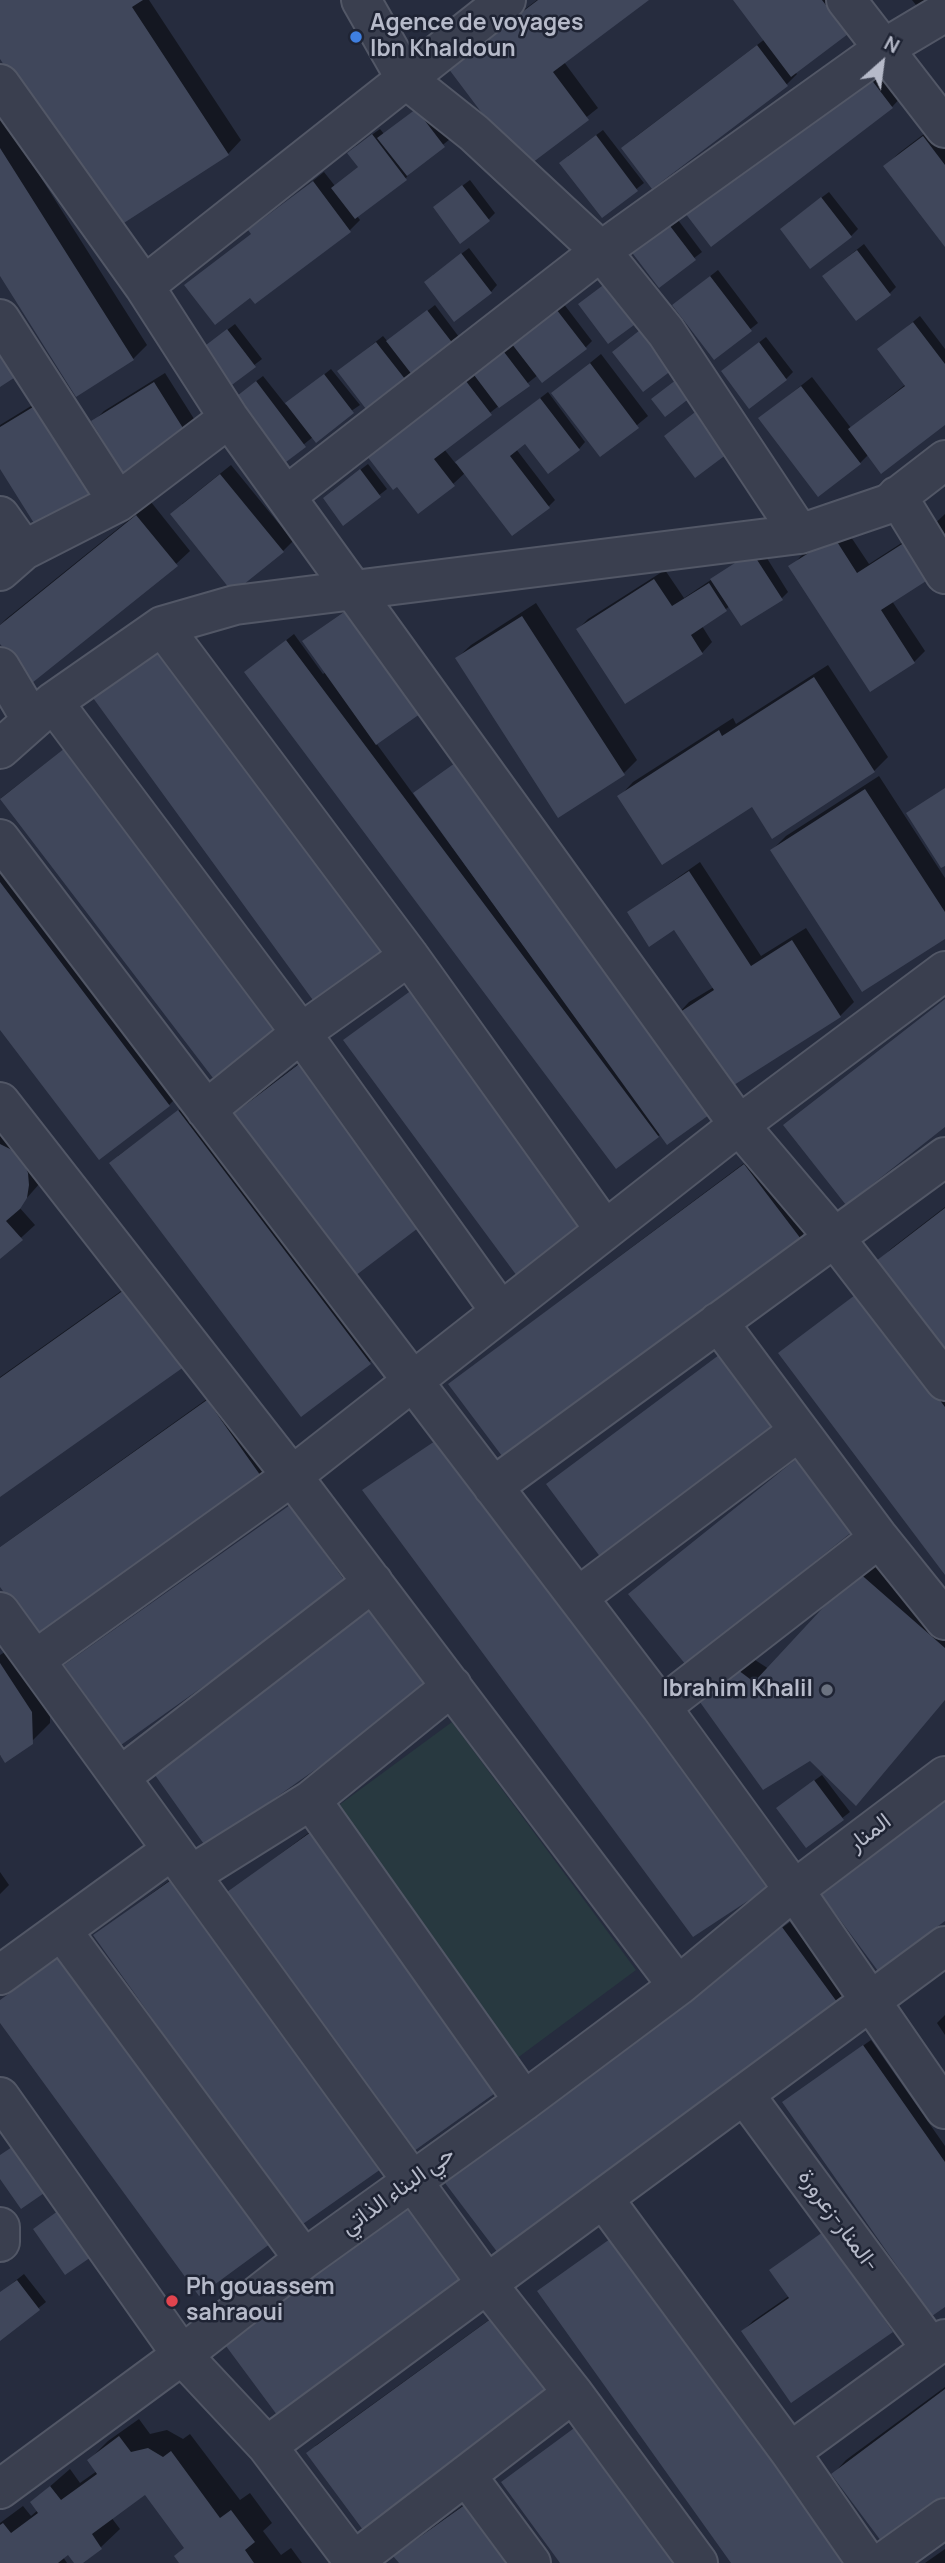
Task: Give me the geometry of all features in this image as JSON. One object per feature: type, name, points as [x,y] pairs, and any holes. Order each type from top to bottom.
[{"type":"street","points":[[360,0],[406,79],[474,133],[601,251],[666,332],[800,534]]},
{"type":"street","points":[[144,286],[506,0]]},
{"type":"street","points":[[846,0],[945,128]]},
{"type":"street","points":[[286,496],[601,251],[883,49],[945,12]]},
{"type":"street","points":[[0,84],[144,286],[229,418],[739,1125],[834,1237],[945,1381]]},
{"type":"street","points":[[0,320],[118,502]]},
{"type":"street","points":[[5,536],[118,502],[229,418]]},
{"type":"street","points":[[0,749],[42,711],[162,626],[235,605],[800,534],[888,503],[945,460]]},
{"type":"street","points":[[897,496],[945,574]]},
{"type":"street","points":[[162,626],[409,956],[606,1230]]},
{"type":"street","points":[[0,667],[42,711],[300,1033],[501,1312]]},
{"type":"street","points":[[0,839],[661,1707],[794,1889],[945,2109]]},
{"type":"street","points":[[206,1110],[300,1033],[409,956]]},
{"type":"street","points":[[698,2563],[573,2393],[487,2284],[120,1777],[12,1636],[292,1476],[414,1383],[739,1125],[945,971]]},
{"type":"street","points":[[0,1102],[292,1476],[678,1986]]},
{"type":"street","points":[[493,1487],[944,1159]]},
{"type":"street","points":[[718,1322],[879,1538],[945,1620]]},
{"type":"street","points":[[578,1597],[799,1431]]},
{"type":"street","points":[[661,1707],[879,1538]]},
{"type":"street","points":[[120,1777],[373,1582]]},
{"type":"street","points":[[0,1975],[62,1931],[182,1862],[311,1800],[452,1686]]},
{"type":"street","name":"المنار","points":[[794,1889],[945,1776]]},
{"type":"street","points":[[311,1800],[524,2101]]},
{"type":"street","name":"حي البناء الذاتي","points":[[0,2489],[182,2355],[304,2259],[678,1986],[794,1889]]},
{"type":"street","points":[[62,1931],[304,2259]]},
{"type":"street","points":[[267,2446],[945,1946]]},
{"type":"street","name":"المنار-زعرورة-","points":[[744,2094],[938,2343]]},
{"type":"street","points":[[0,2097],[182,2355],[267,2446],[355,2562],[573,2393]]},
{"type":"street","points":[[603,2198],[790,2452],[867,2563]]},
{"type":"street","points":[[0,2227],[0,2242]]},
{"type":"street","points":[[790,2452],[938,2343]]},
{"type":"street","points":[[466,2475],[531,2563]]},
{"type":"street","points":[[882,2563],[945,2518]]},
{"type":"shaded area","points":[[452,1722],[636,1970],[516,2059],[331,1811]]},
{"type":"building","points":[[0,0],[143,0],[132,7],[229,155],[113,230],[0,59]]},
{"type":"building","points":[[538,0],[649,0],[553,72],[589,120],[524,169],[448,68]]},
{"type":"building","points":[[733,0],[822,0],[848,34],[791,77]]},
{"type":"building","points":[[757,45],[788,86],[652,189],[621,148]]},
{"type":"building","points":[[864,70],[893,108],[711,247],[682,209]]},
{"type":"building","points":[[416,109],[445,147],[407,176],[377,138]]},
{"type":"building","points":[[372,134],[407,180],[355,219],[331,188],[358,167],[347,153]]},
{"type":"building","points":[[596,135],[638,191],[602,218],[559,163]]},
{"type":"building","points":[[923,136],[945,165],[945,247],[883,166]]},
{"type":"building","points":[[0,148],[134,360],[76,397],[0,276]]},
{"type":"building","points":[[313,181],[351,232],[255,304],[250,298],[215,325],[184,285],[251,234],[248,230]]},
{"type":"building","points":[[462,185],[490,221],[460,244],[433,207]]},
{"type":"building","points":[[821,197],[852,237],[810,269],[780,229]]},
{"type":"building","points":[[667,222],[696,260],[659,288],[630,250]]},
{"type":"building","points":[[857,250],[891,295],[856,321],[822,276]]},
{"type":"building","points":[[461,253],[492,293],[454,322],[424,282]]},
{"type":"building","points":[[710,276],[752,331],[714,360],[672,305]]},
{"type":"building","points":[[614,277],[645,317],[608,344],[578,304]]},
{"type":"building","points":[[553,305],[587,349],[542,383],[508,339]]},
{"type":"building","points":[[427,310],[454,345],[413,376],[386,341]]},
{"type":"building","points":[[913,322],[945,364],[945,425],[881,474],[848,429],[905,386],[877,349]]},
{"type":"building","points":[[649,323],[680,364],[643,392],[612,352]]},
{"type":"building","points":[[227,329],[256,367],[221,393],[193,355]]},
{"type":"building","points":[[0,342],[20,374],[0,387]]},
{"type":"building","points":[[376,342],[405,379],[366,409],[337,371]]},
{"type":"building","points":[[759,342],[787,380],[749,409],[721,371]]},
{"type":"building","points":[[501,348],[530,386],[499,408],[471,371]]},
{"type":"building","points":[[590,363],[639,428],[600,457],[551,393]]},
{"type":"building","points":[[459,372],[492,415],[434,459],[455,486],[418,514],[397,487],[393,490],[360,447]]},
{"type":"building","points":[[685,373],[699,391],[665,417],[651,399]]},
{"type":"building","points":[[324,374],[354,413],[316,443],[285,403]]},
{"type":"building","points":[[256,381],[306,447],[274,471],[224,406]]},
{"type":"building","points":[[154,382],[193,444],[130,484],[91,421]]},
{"type":"building","points":[[801,386],[861,464],[818,497],[758,418]]},
{"type":"building","points":[[540,398],[580,450],[548,474],[525,444],[510,456],[550,508],[512,536],[455,462]]},
{"type":"building","points":[[38,404],[94,493],[37,528],[0,469],[0,427]]},
{"type":"building","points":[[703,406],[735,448],[695,478],[664,436]]},
{"type":"building","points":[[360,469],[381,497],[343,526],[323,498]]},
{"type":"building","points":[[220,474],[284,552],[233,593],[170,514]]},
{"type":"building","points":[[136,515],[178,566],[32,683],[0,644],[0,625]]},
{"type":"building","points":[[834,537],[857,573],[910,539],[934,576],[881,610],[915,663],[870,692],[788,566]]},
{"type":"building","points":[[752,552],[783,600],[741,626],[710,579]]},
{"type":"building","points":[[654,579],[672,606],[709,583],[727,611],[691,635],[703,654],[625,704],[576,629]]},
{"type":"building","points":[[354,605],[427,709],[376,745],[302,641]]},
{"type":"building","points":[[522,616],[625,775],[558,818],[455,658]]},
{"type":"building","points":[[159,637],[390,947],[315,1003],[88,691]]},
{"type":"building","points":[[286,640],[659,1137],[616,1169],[244,672]]},
{"type":"building","points":[[814,677],[875,772],[772,839],[752,807],[662,865],[617,796],[719,730],[722,736]]},
{"type":"building","points":[[70,744],[284,1025],[213,1078],[0,799]]},
{"type":"building","points":[[455,763],[709,1115],[667,1145],[413,793]]},
{"type":"building","points":[[945,788],[945,866],[941,868],[906,813]]},
{"type":"building","points":[[865,789],[945,912],[945,939],[862,992],[770,850]]},
{"type":"building","points":[[689,871],[751,966],[792,940],[841,1017],[723,1092],[674,1016],[714,990],[674,930],[649,947],[627,912]]},
{"type":"building","points":[[0,882],[170,1106],[99,1160],[0,1030]]},
{"type":"building","points":[[416,987],[590,1223],[517,1276],[343,1040]]},
{"type":"building","points":[[945,999],[945,1127],[846,1205],[783,1125]]},
{"type":"building","points":[[307,1058],[430,1219],[355,1276],[232,1115]]},
{"type":"building","points":[[178,1110],[371,1364],[301,1417],[109,1163]]},
{"type":"building","points":[[0,1144],[14,1151],[23,1161],[29,1185],[27,1198],[20,1209],[6,1221],[23,1240],[0,1259]]},
{"type":"building","points":[[744,1164],[801,1239],[505,1460],[448,1384]]},
{"type":"building","points":[[945,1208],[945,1349],[876,1261]]},
{"type":"building","points":[[131,1285],[188,1364],[0,1497],[0,1378]]},
{"type":"building","points":[[859,1292],[945,1407],[945,1575],[778,1353]]},
{"type":"building","points":[[723,1352],[781,1430],[604,1562],[546,1484]]},
{"type":"building","points":[[207,1400],[263,1479],[38,1639],[0,1587],[0,1547]]},
{"type":"building","points":[[441,1437],[772,1885],[693,1937],[362,1490]]},
{"type":"building","points":[[800,1456],[858,1527],[686,1665],[628,1594]]},
{"type":"building","points":[[290,1505],[347,1584],[121,1745],[64,1665]]},
{"type":"building","name":"Ibrahim Khalil","points":[[857,1571],[945,1648],[945,1700],[856,1806],[810,1761],[763,1790],[697,1698],[738,1670],[754,1682]]},
{"type":"building","points":[[375,1607],[432,1687],[206,1847],[150,1768]]},
{"type":"building","points":[[0,1663],[32,1712],[33,1744],[5,1763],[0,1755]]},
{"type":"building","points":[[814,1780],[844,1820],[806,1848],[776,1808]]},
{"type":"building","points":[[945,1796],[945,1921],[878,1971],[818,1890]]},
{"type":"building","points":[[311,1832],[498,2091],[414,2151],[227,1892]]},
{"type":"building","points":[[174,1878],[381,2169],[300,2226],[93,1935]]},
{"type":"building","points":[[782,1927],[840,2006],[501,2257],[442,2179]]},
{"type":"building","points":[[64,1954],[274,2241],[199,2296],[0,2023],[0,2000]]},
{"type":"building","points":[[863,2045],[945,2162],[945,2307],[932,2316],[782,2102]]},
{"type":"building","points":[[18,2143],[50,2189],[21,2209],[0,2179],[0,2155]]},
{"type":"building","points":[[409,2206],[469,2287],[283,2423],[223,2342]]},
{"type":"building","points":[[62,2208],[94,2255],[65,2275],[33,2229]]},
{"type":"building","points":[[823,2232],[893,2332],[791,2403],[741,2331],[789,2298],[769,2270]]},
{"type":"building","points":[[617,2234],[853,2563],[731,2563],[537,2291]]},
{"type":"building","points":[[17,2280],[40,2310],[0,2341],[0,2292]]},
{"type":"building","points":[[492,2318],[552,2398],[366,2534],[306,2453]]},
{"type":"building","points":[[945,2389],[945,2507],[887,2549],[831,2474]]},
{"type":"building","points":[[581,2423],[684,2563],[560,2563],[501,2482]]},
{"type":"building","points":[[119,2436],[131,2452],[148,2448],[163,2457],[171,2451],[220,2518],[231,2510],[255,2542],[245,2550],[254,2563],[179,2563],[174,2556],[184,2548],[145,2495],[92,2534],[102,2549],[83,2563],[74,2563],[68,2555],[58,2563],[0,2563],[0,2525],[3,2523],[11,2533],[38,2513],[30,2502],[50,2486],[61,2500],[97,2474],[87,2460]]},
{"type":"building","points":[[473,2499],[519,2563],[399,2563],[393,2556]]},
{"type":"place","name":"Agence de voyages Ibn Khaldoun","points":[[356,37]]},
{"type":"place","name":"Ibrahim Khalil","points":[[827,1690]]},
{"type":"place","name":"Ph gouassem sahraoui","points":[[172,2301]]}]
